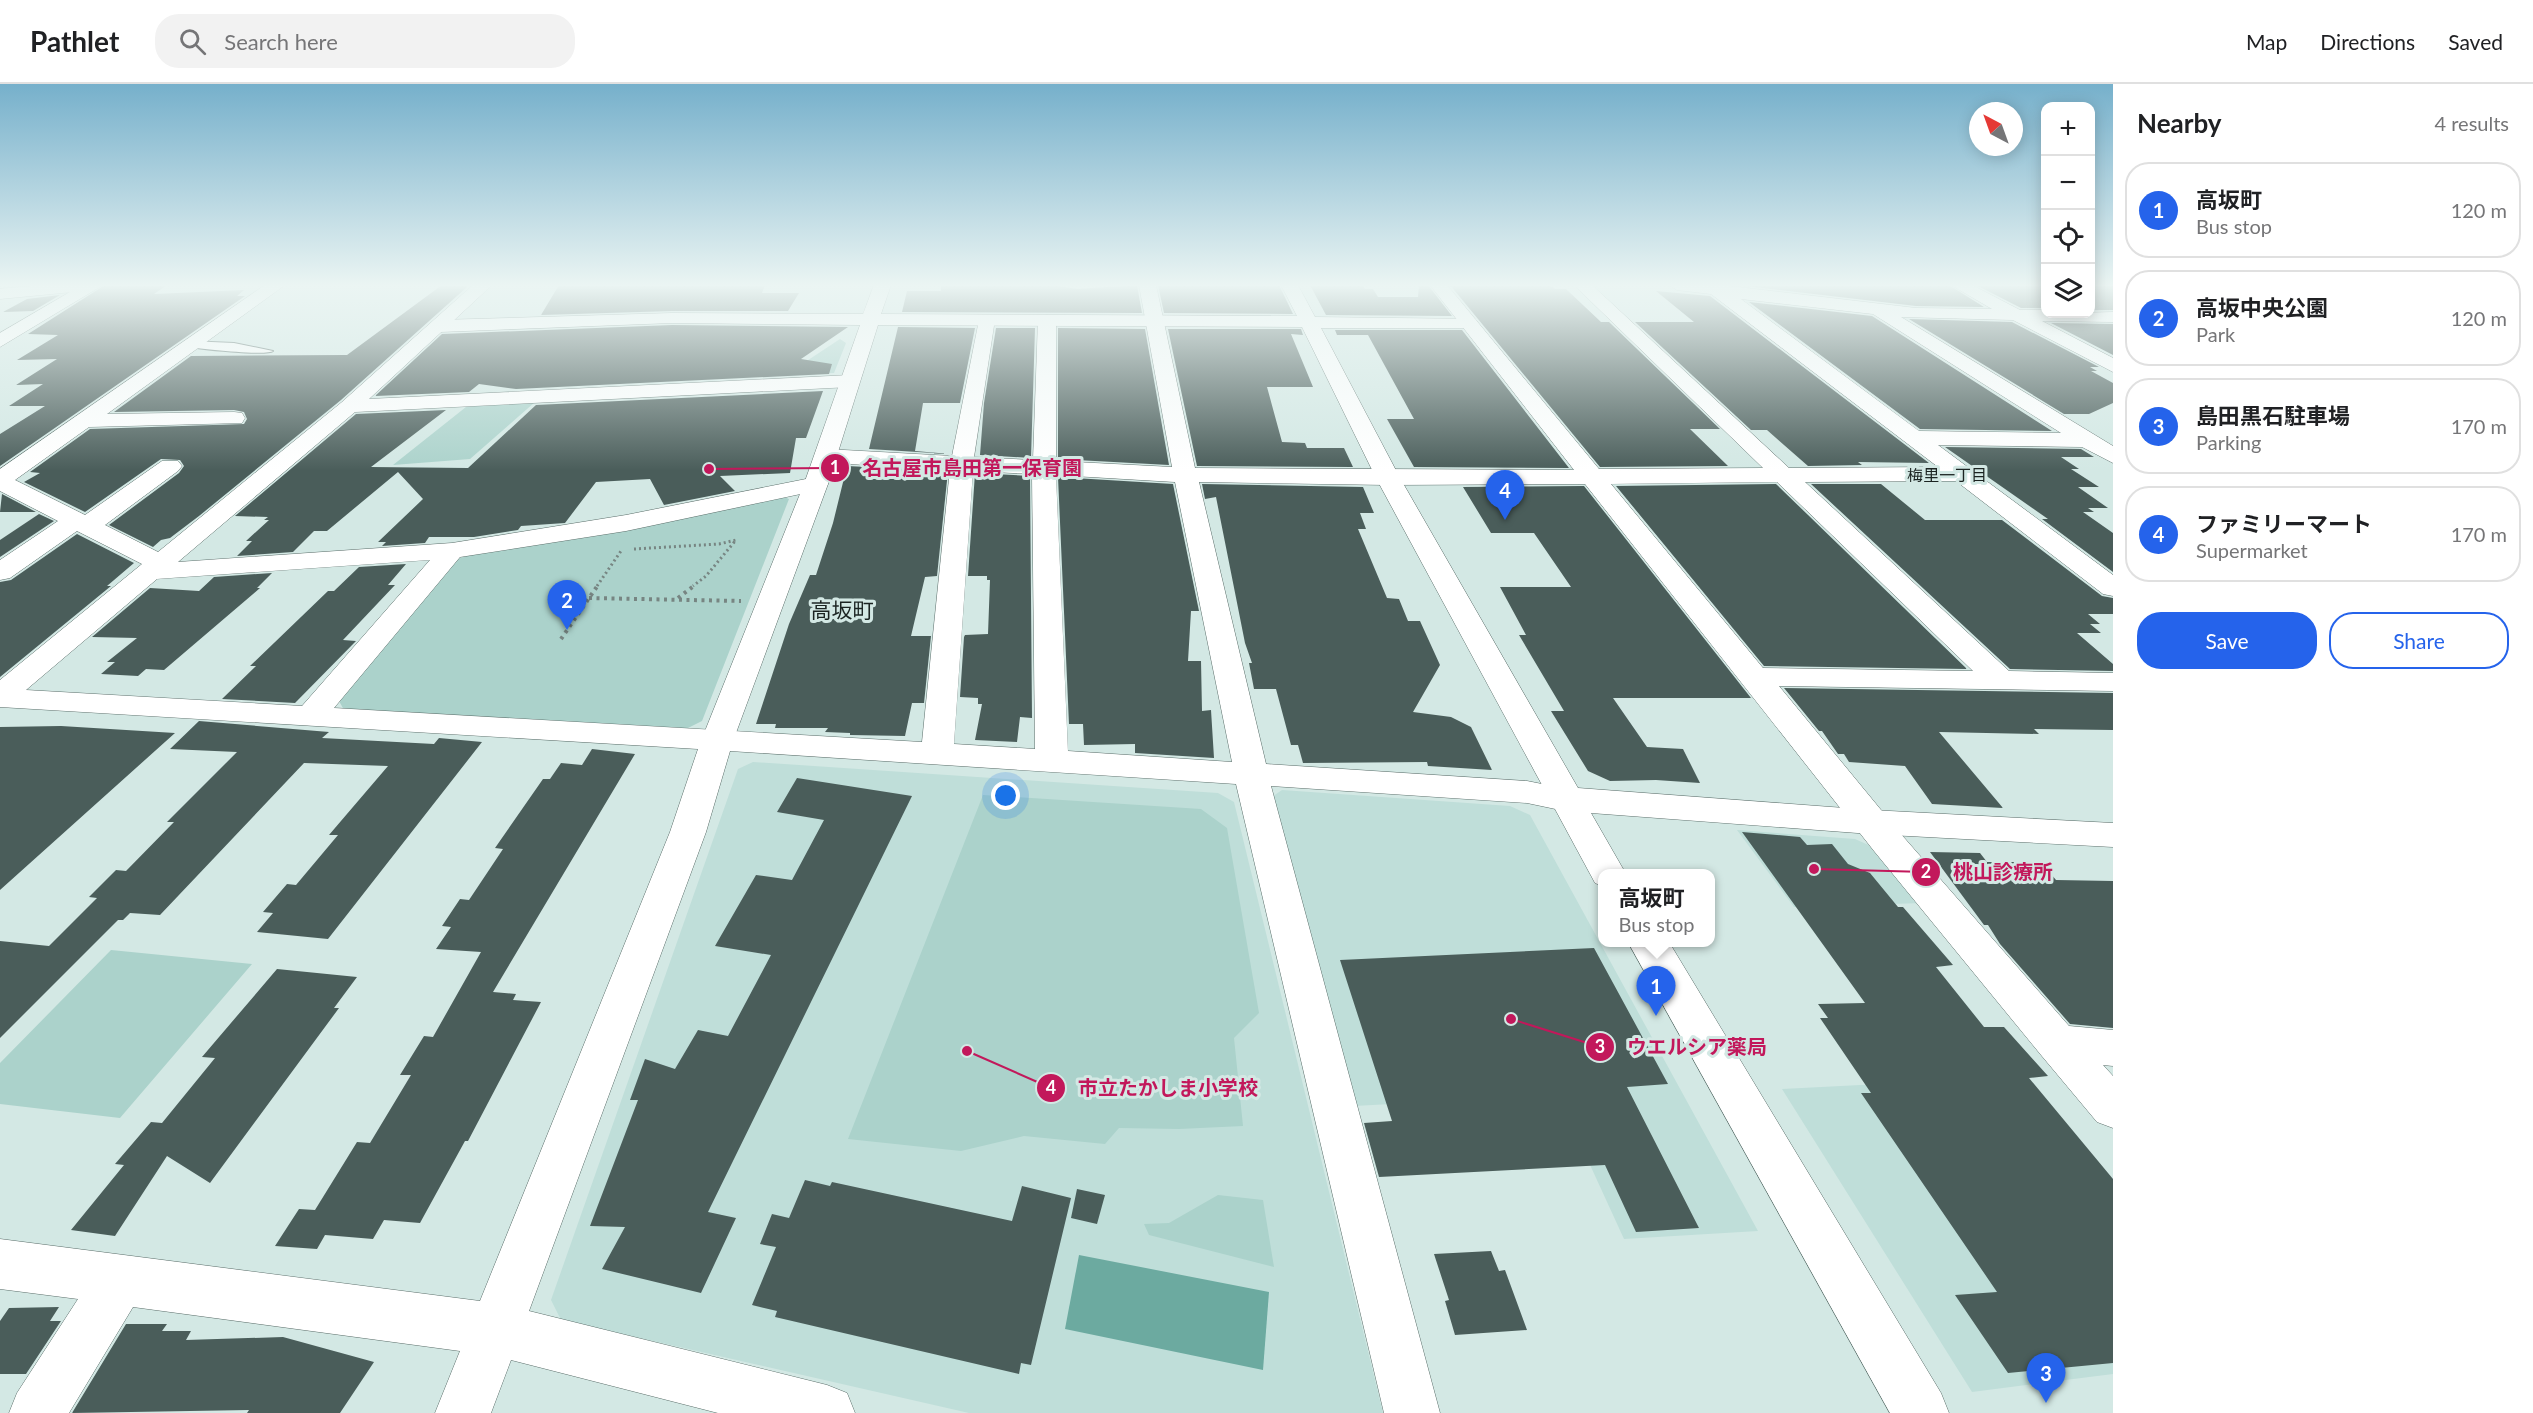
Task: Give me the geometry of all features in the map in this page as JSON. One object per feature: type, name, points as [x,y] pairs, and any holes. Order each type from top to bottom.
[{"type":"street","points":[[185,347],[0,481],[82,523],[152,567],[452,551],[626,523],[816,484]]},
{"type":"street","points":[[0,697],[152,567],[349,406],[416,347]]},
{"type":"street","points":[[463,1413],[688,832],[717,741],[816,484],[861,347]]},
{"type":"street","points":[[937,753],[962,463],[981,347]]},
{"type":"street","points":[[1046,347],[1044,466],[1052,760]]},
{"type":"street","points":[[1161,347],[1185,476],[1251,774],[1412,1413]]},
{"type":"street","points":[[1323,347],[1388,478],[1606,869]]},
{"type":"street","points":[[1488,347],[1871,822],[2113,1108]]},
{"type":"street","points":[[1648,347],[2000,680]]},
{"type":"street","points":[[1793,347],[2113,588]]},
{"type":"street","points":[[1937,347],[2113,456]]},
{"type":"street","points":[[2077,347],[2113,366]]},
{"type":"street","points":[[349,406],[850,381]]},
{"type":"street","points":[[82,421],[234,418]]},
{"type":"street","points":[[1914,438],[2113,440]]},
{"type":"street","points":[[826,456],[1044,466],[1185,476],[1786,477],[1961,474]]},
{"type":"street","points":[[0,572],[82,523],[170,466]]},
{"type":"street","points":[[311,715],[452,551]]},
{"type":"street","points":[[1755,677],[2113,682]]},
{"type":"street","points":[[0,697],[1052,760],[1527,792],[1565,799],[1871,822],[2113,835]]},
{"type":"street","points":[[1651,947],[1921,1413]]},
{"type":"street","points":[[2056,1042],[2113,1048]]},
{"type":"street","points":[[0,1264],[122,1278],[494,1329],[827,1413]]},
{"type":"street","points":[[38,1413],[122,1278]]},
{"type":"lane","points":[[236,347],[242,350],[268,351]]},
{"type":"path","points":[[561,639],[618,552],[626,549],[719,544],[736,540],[706,576],[678,598]]},
{"type":"path","points":[[589,598],[743,601]]},
{"type":"shaded area","points":[[828,347],[844,347],[834,373],[784,376]]},
{"type":"shaded area","points":[[535,402],[470,459],[393,465],[471,403]]},
{"type":"shaded area","points":[[782,496],[789,499],[702,721],[686,729],[344,710],[339,701],[455,560],[472,554],[596,536]]},
{"type":"shaded area","points":[[753,762],[1218,793],[1234,802],[1383,1413],[969,1413],[561,1320],[551,1300],[738,769]]},
{"type":"shaded area","points":[[1282,790],[1510,806],[1530,815],[1598,939],[1598,947],[1602,947],[1758,1231],[1624,1239],[1558,1095],[1354,1106],[1269,799]]},
{"type":"shaded area","points":[[983,795],[1201,809],[1227,828],[1259,1013],[1234,1038],[1243,1126],[1179,1129],[1119,1128],[1105,1144],[1024,1136],[961,1151],[848,1139]]},
{"type":"shaded area","points":[[1737,830],[1855,839],[1875,848],[1923,903],[1794,907]]},
{"type":"shaded area","points":[[111,950],[252,964],[120,1118],[0,1104],[0,1063]]},
{"type":"shaded area","points":[[1919,1082],[2113,1347],[2113,1374],[1972,1392],[1782,1089]]},
{"type":"shaded area","points":[[1218,1195],[1263,1200],[1274,1267],[1149,1235],[1144,1224],[1169,1223]]},
{"type":"shaded area","points":[[1079,1255],[1269,1292],[1263,1370],[1065,1329]]},
{"type":"building","points":[[38,347],[171,347],[0,466],[0,434],[45,406],[9,406],[43,384],[16,385],[57,359],[17,360]]},
{"type":"building","points":[[358,347],[400,347],[341,400],[199,516],[170,538],[161,540],[153,547],[109,525],[179,473],[184,466],[180,460],[161,459],[85,512],[24,482],[40,473],[30,472],[90,429],[244,424],[247,419],[244,412],[234,410],[114,412],[191,356],[347,355]]},
{"type":"building","points":[[428,347],[819,347],[801,359],[832,364],[829,374],[516,389],[479,384],[469,392],[375,396]]},
{"type":"building","points":[[893,347],[971,347],[960,403],[923,403],[915,451],[950,454],[869,449]]},
{"type":"building","points":[[993,347],[1034,347],[1031,458],[980,455],[984,403]]},
{"type":"building","points":[[1058,347],[1148,347],[1169,465],[1058,459]]},
{"type":"building","points":[[1172,347],[1296,347],[1313,387],[1267,387],[1282,442],[1305,443],[1307,448],[1344,448],[1353,467],[1197,466]]},
{"type":"building","points":[[1375,347],[1475,347],[1569,468],[1414,467],[1387,419],[1414,419]]},
{"type":"building","points":[[1501,347],[1635,347],[1720,429],[1690,429],[1728,466],[1600,467]]},
{"type":"building","points":[[1662,347],[1777,347],[1929,463],[1858,462],[1862,465],[1808,466],[1767,430],[1751,430]]},
{"type":"building","points":[[1810,347],[1921,347],[2052,431],[1920,429]]},
{"type":"building","points":[[1955,347],[2060,347],[2099,367],[2090,367],[2097,371],[2091,371],[2113,383],[2113,403],[2089,414],[2064,414]]},
{"type":"building","points":[[2098,347],[2113,347],[2113,355]]},
{"type":"building","points":[[823,391],[806,438],[796,438],[790,473],[720,476],[735,491],[664,505],[650,479],[596,482],[565,523],[521,526],[518,530],[474,537],[429,537],[425,543],[382,546],[386,542],[378,542],[423,499],[398,472],[327,531],[314,531],[293,552],[237,556],[252,541],[246,541],[269,520],[264,520],[268,517],[235,516],[356,414],[446,410],[371,467],[468,468],[536,405]]},
{"type":"building","points":[[1945,447],[2081,449],[2094,457],[2061,457],[2079,469],[2071,469],[2099,487],[2078,487],[2108,508],[2088,508],[2094,512],[2083,512],[2113,533],[2113,572],[2042,519],[2048,519]]},
{"type":"building","points":[[847,466],[948,471],[937,576],[925,577],[911,636],[931,636],[924,703],[912,703],[905,736],[850,735],[850,733],[825,732],[828,728],[775,728],[776,724],[756,724],[789,624],[810,575],[816,575],[833,523]]},
{"type":"building","points":[[975,473],[1030,476],[1032,718],[1020,717],[1017,742],[975,740],[982,704],[978,704],[978,698],[960,697],[964,637],[965,635],[988,634],[990,580],[987,580],[987,576],[968,576]]},
{"type":"building","points":[[1058,477],[1173,484],[1199,611],[1191,611],[1188,661],[1201,661],[1202,711],[1211,710],[1214,758],[1135,753],[1135,744],[1084,745],[1083,724],[1069,724]]},
{"type":"building","points":[[1202,484],[1363,487],[1374,513],[1360,513],[1366,529],[1358,529],[1387,598],[1399,599],[1408,621],[1420,621],[1440,665],[1413,712],[1451,717],[1471,727],[1492,770],[1428,766],[1427,762],[1303,763],[1298,745],[1291,745],[1276,689],[1254,689],[1249,663],[1252,663],[1245,643],[1216,497],[1205,499]]},
{"type":"building","points":[[1776,484],[1967,669],[1764,666],[1616,486]]},
{"type":"building","points":[[1811,484],[1881,484],[1925,520],[2002,520],[2102,596],[2113,598],[2113,614],[2088,614],[2100,624],[2090,624],[2101,633],[2077,633],[2113,664],[2113,671],[2010,669]]},
{"type":"building","points":[[1584,486],[1751,698],[1613,698],[1647,747],[1683,749],[1700,783],[1656,780],[1610,781],[1588,771],[1551,711],[1564,711],[1519,635],[1526,635],[1500,587],[1571,587],[1534,533],[1491,533],[1463,487]]},
{"type":"building","points":[[2,494],[36,512],[0,512]]},
{"type":"building","points":[[39,514],[54,521],[0,557],[0,540]]},
{"type":"building","points":[[77,534],[134,563],[107,586],[111,586],[0,677],[0,582],[11,580]]},
{"type":"building","points":[[406,564],[388,585],[395,585],[343,640],[356,641],[295,703],[222,699],[256,666],[250,666],[328,591],[334,591],[359,567]]},
{"type":"building","points":[[272,573],[257,588],[260,588],[164,670],[146,669],[138,676],[101,674],[115,662],[107,662],[137,638],[92,637],[150,588],[199,591],[214,577]]},
{"type":"building","points":[[1784,688],[2113,693],[2113,730],[2034,729],[2039,734],[1939,732],[2003,808],[1932,804],[1905,766],[1849,762],[1844,754],[1838,754],[1822,731],[1819,731]]},
{"type":"building","points":[[199,721],[329,732],[322,738],[434,744],[439,738],[482,742],[328,939],[257,932],[273,913],[263,912],[287,884],[296,885],[338,835],[329,835],[388,766],[304,763],[160,915],[130,913],[123,920],[118,920],[0,1038],[0,941],[49,946],[97,898],[89,897],[116,870],[126,871],[174,822],[167,822],[237,752],[170,749]]},
{"type":"building","points":[[61,726],[175,733],[0,890],[0,727]]},
{"type":"building","points":[[592,749],[635,754],[493,992],[516,994],[513,1000],[541,1002],[468,1141],[465,1141],[420,1223],[384,1220],[373,1239],[325,1235],[317,1249],[275,1246],[299,1209],[315,1210],[357,1142],[370,1143],[411,1075],[400,1075],[424,1036],[433,1037],[481,952],[436,949],[451,927],[442,926],[460,899],[469,900],[503,849],[495,848],[543,779],[550,779],[561,763],[582,765]]},
{"type":"building","points":[[797,778],[912,796],[708,1212],[736,1218],[701,1293],[602,1269],[625,1227],[590,1226],[638,1100],[630,1100],[645,1059],[675,1069],[698,1030],[728,1036],[771,955],[715,946],[756,875],[792,880],[824,820],[777,812]]},
{"type":"building","points":[[1742,832],[1800,837],[1807,845],[1832,844],[1848,864],[1870,873],[1898,907],[1903,907],[1953,965],[1936,967],[1984,1027],[2004,1027],[2048,1076],[2029,1078],[2113,1179],[2113,1363],[2008,1373],[1955,1295],[1997,1292],[1861,1093],[1871,1093],[1820,1018],[1828,1018],[1818,1004],[1865,1003]]},
{"type":"building","points":[[1930,852],[1980,853],[1987,862],[2041,862],[2056,880],[2113,881],[2113,1028],[2070,1024],[2000,944],[1988,925],[1984,925]]},
{"type":"building","points":[[1594,948],[1668,1084],[1627,1087],[1699,1228],[1636,1232],[1605,1165],[1379,1177],[1364,1123],[1392,1121],[1340,960]]},
{"type":"building","points":[[277,969],[357,977],[334,1008],[339,1008],[210,1183],[167,1156],[115,1236],[71,1230],[124,1165],[115,1164],[151,1122],[162,1123],[215,1058],[202,1057]]},
{"type":"building","points":[[805,1180],[830,1186],[832,1182],[1012,1221],[1022,1186],[1071,1198],[1031,1365],[1021,1363],[1019,1374],[775,1317],[777,1311],[752,1305],[776,1247],[760,1244],[772,1214],[789,1218]]},
{"type":"building","points":[[1077,1189],[1105,1195],[1097,1224],[1071,1218]]},
{"type":"building","points":[[1491,1251],[1499,1271],[1505,1270],[1527,1330],[1455,1335],[1445,1301],[1449,1300],[1434,1254]]},
{"type":"building","points":[[59,1307],[50,1321],[61,1321],[26,1374],[0,1374],[0,1321],[9,1308]]},
{"type":"building","points":[[126,1324],[167,1324],[162,1331],[191,1331],[186,1340],[283,1337],[374,1362],[340,1413],[247,1413],[249,1410],[72,1413]]},
{"type":"place","name":"名古屋市島田第一保育園","points":[[709,469]]},
{"type":"place","name":"ファミリーマート","points":[[1505,520]]},
{"type":"place","name":"高坂中央公園","points":[[567,630]]},
{"type":"place","name":"桃山診療所","points":[[1814,869]]},
{"type":"place","name":"高坂町","points":[[1656,1016]]},
{"type":"place","name":"ウエルシア薬局","points":[[1511,1019]]},
{"type":"place","name":"市立たかしま小学校","points":[[967,1051]]},
{"type":"place","name":"島田黒石駐車場","points":[[2046,1403]]},
{"type":"district","name":"梅里一丁目","points":[[1947,474]]},
{"type":"district","name":"高坂町","points":[[842,609]]}]
